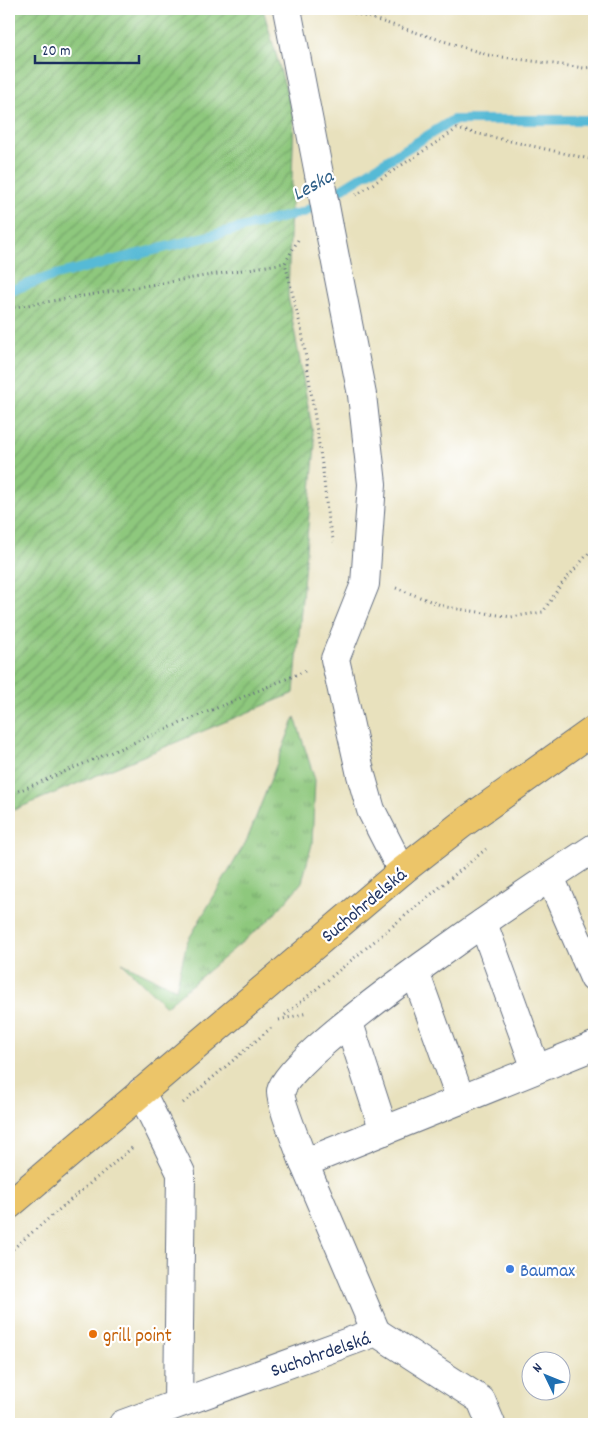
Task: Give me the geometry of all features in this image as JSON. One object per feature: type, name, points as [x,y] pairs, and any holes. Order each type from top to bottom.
[{"type":"main road","name":"Suchohrdelská","points":[[9,1205],[402,871],[462,824],[594,730]]},
{"type":"street","points":[[287,9],[362,395],[372,484],[365,584],[336,659],[361,775],[371,810],[402,871]]},
{"type":"street","points":[[376,1332],[304,1163],[280,1093],[285,1081],[321,1046],[415,972],[482,923],[594,848]]},
{"type":"street","points":[[550,877],[594,978]]},
{"type":"street","points":[[482,923],[536,1069]]},
{"type":"street","points":[[415,972],[461,1100]]},
{"type":"street","points":[[349,1023],[384,1131]]},
{"type":"street","points":[[304,1163],[594,1046]]},
{"type":"street","points":[[141,1092],[181,1173],[178,1403]]},
{"type":"street","name":"Suchohrdelská","points":[[122,1424],[376,1332],[481,1400],[491,1424]]},
{"type":"path","points":[[345,10],[488,55],[584,68],[594,67]]},
{"type":"path","points":[[354,197],[457,129],[594,160]]},
{"type":"path","points":[[302,235],[284,263],[302,332],[323,471],[328,521],[336,548]]},
{"type":"path","points":[[9,308],[284,263]]},
{"type":"path","points":[[365,584],[399,588],[446,608],[511,617],[543,612],[560,586],[594,546]]},
{"type":"path","points":[[9,795],[336,659]]},
{"type":"path","points":[[9,1252],[157,1125],[491,845]]},
{"type":"green space","points":[[9,9],[263,9],[294,118],[288,296],[315,444],[294,693],[9,812]]},
{"type":"green space","points":[[295,717],[315,780],[312,844],[302,882],[272,917],[166,1006],[122,963],[176,989],[187,942],[247,840]]},
{"type":"waterway","name":"Leska","points":[[9,291],[52,276],[304,212],[453,120],[594,120]]},
{"type":"place","name":"Baumax","points":[[510,1269]]},
{"type":"place","name":"grill point","points":[[93,1334]]}]
